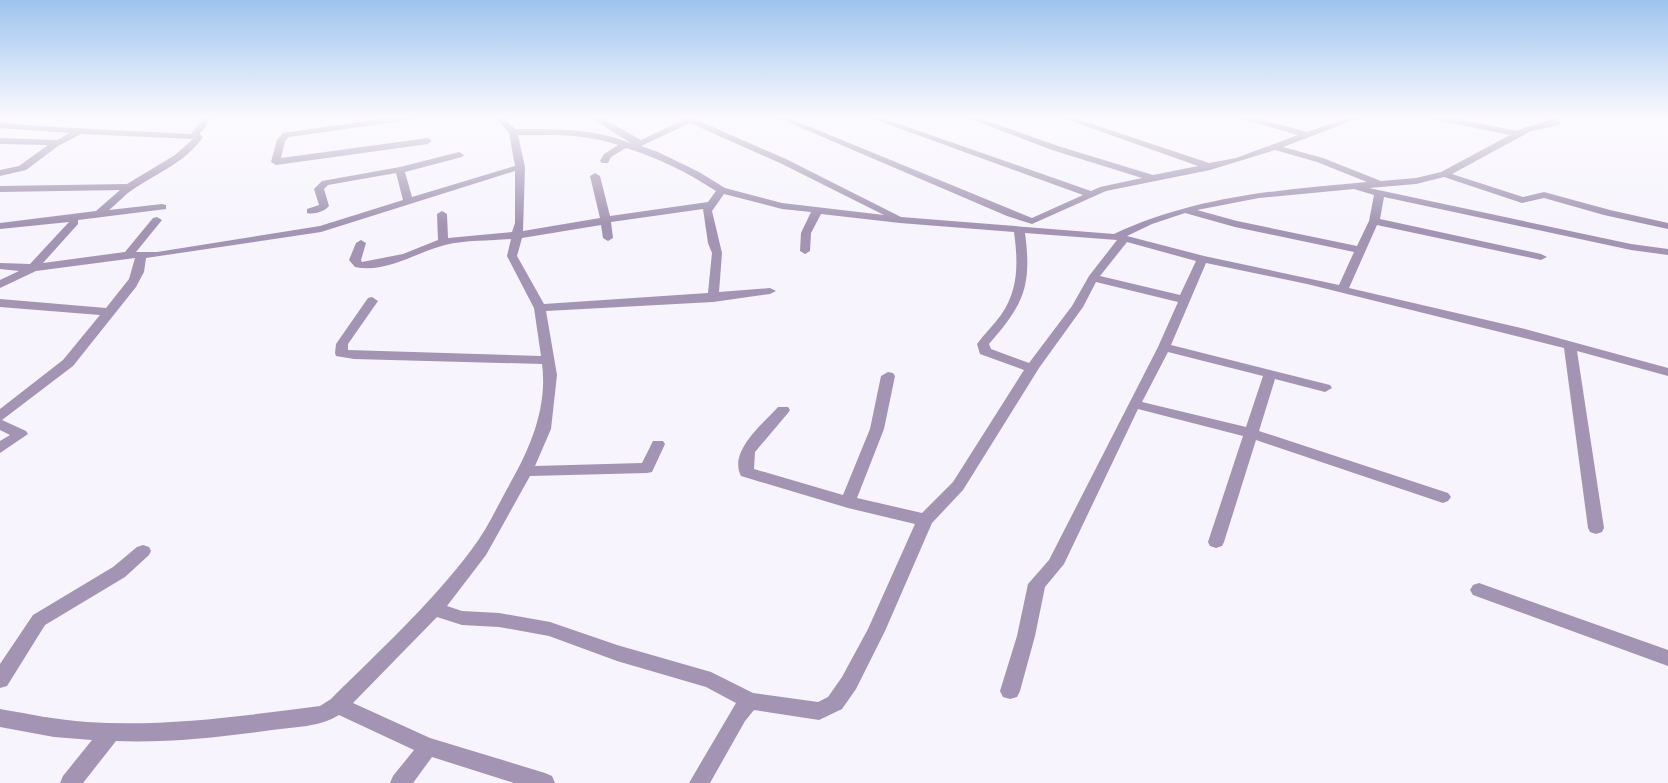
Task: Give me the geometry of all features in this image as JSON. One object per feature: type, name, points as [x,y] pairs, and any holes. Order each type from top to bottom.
[{"type":"street","points":[[3,175],[30,163],[43,154]]},
{"type":"street","points":[[99,214],[129,187],[180,154]]},
{"type":"street","points":[[278,154],[276,162],[337,154]]},
{"type":"street","points":[[0,718],[54,728],[112,731],[203,729],[324,714],[338,705],[434,609],[480,550],[525,471],[546,422],[550,375],[540,308],[512,256],[520,223],[520,167],[517,154]]},
{"type":"street","points":[[605,160],[612,154]]},
{"type":"street","points":[[653,154],[722,190],[765,202],[817,211],[1019,230],[1032,226],[1090,194],[1152,178],[1211,167],[1253,154]]},
{"type":"street","points":[[766,154],[853,197],[890,212],[900,219]]},
{"type":"street","points":[[867,154],[1011,214],[1032,226],[1120,238],[1202,259],[1343,289],[1627,359],[1668,372]]},
{"type":"street","points":[[975,154],[1090,194]]},
{"type":"street","points":[[1073,154],[1152,178]]},
{"type":"street","points":[[1171,154],[1211,167]]},
{"type":"street","points":[[1297,154],[1320,160],[1380,190],[1444,174],[1481,154]]},
{"type":"street","points":[[311,211],[324,206],[320,189],[325,183],[400,170],[459,155]]},
{"type":"street","points":[[0,266],[33,268],[274,238],[321,229],[520,167]]},
{"type":"street","points":[[400,170],[408,201]]},
{"type":"street","points":[[1444,174],[1522,200],[1528,200],[1536,194],[1545,195],[1588,208],[1668,226]]},
{"type":"street","points":[[595,176],[608,238]]},
{"type":"street","points":[[0,189],[129,187]]},
{"type":"street","points":[[434,609],[462,618],[499,620],[550,629],[616,653],[711,680],[750,701],[819,711],[835,703],[849,683],[876,631],[925,520],[958,486],[1032,368],[1077,307],[1120,238],[1148,222],[1184,210],[1258,195],[1354,188],[1380,190],[1631,247],[1668,252]]},
{"type":"street","points":[[713,298],[717,253],[706,211],[722,190]]},
{"type":"street","points":[[1343,289],[1374,221],[1380,190]]},
{"type":"street","points":[[361,243],[355,260],[359,265],[366,265],[406,257],[443,242],[517,235],[711,205]]},
{"type":"street","points":[[0,226],[162,207]]},
{"type":"street","points":[[1184,210],[1236,224],[1361,250]]},
{"type":"street","points":[[805,251],[806,233],[817,211]]},
{"type":"street","points":[[442,214],[443,242]]},
{"type":"street","points":[[0,285],[33,268],[74,222],[72,218]]},
{"type":"street","points":[[128,255],[157,220]]},
{"type":"street","points":[[1374,221],[1540,257]]},
{"type":"street","points":[[1019,230],[1024,265],[1023,284],[1008,316],[983,344],[985,351],[1032,368]]},
{"type":"street","points":[[0,416],[68,363],[134,278],[141,264],[141,256]]},
{"type":"street","points":[[1011,691],[1037,584],[1056,564],[1164,347],[1202,259]]},
{"type":"street","points":[[1093,278],[1185,300]]},
{"type":"street","points":[[540,308],[592,303],[713,298],[770,291]]},
{"type":"street","points":[[372,300],[342,344],[341,353],[547,360]]},
{"type":"street","points":[[0,303],[109,312]]},
{"type":"street","points":[[1569,346],[1596,528]]},
{"type":"street","points":[[1164,347],[1325,388]]},
{"type":"street","points":[[1216,542],[1224,511],[1231,502],[1250,433],[1270,374]]},
{"type":"street","points":[[848,502],[877,429],[888,376]]},
{"type":"street","points":[[1134,404],[1250,433],[1443,497]]},
{"type":"street","points":[[783,410],[748,451],[746,472],[848,502],[925,520]]},
{"type":"street","points":[[0,424],[21,434],[0,448]]},
{"type":"street","points":[[525,471],[647,468],[658,444]]},
{"type":"street","points":[[0,680],[39,620],[119,572],[143,551]]},
{"type":"street","points":[[1479,590],[1668,658]]},
{"type":"street","points":[[699,783],[738,716],[750,701]]},
{"type":"street","points":[[338,705],[427,746],[545,783]]},
{"type":"street","points":[[70,783],[112,731]]},
{"type":"street","points":[[400,783],[419,761],[427,746]]}]
